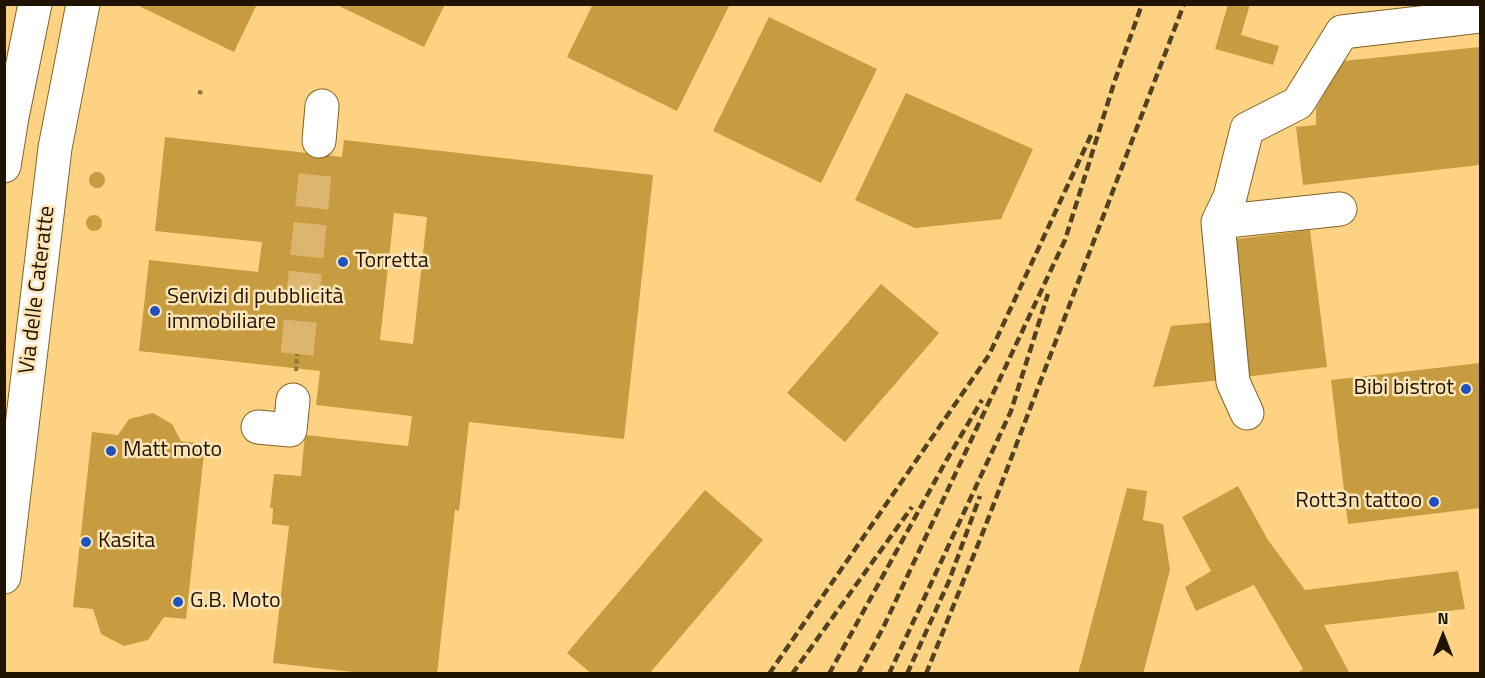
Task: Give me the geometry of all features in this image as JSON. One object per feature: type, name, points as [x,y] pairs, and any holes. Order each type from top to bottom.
[{"type":"street","points":[[4,166],[35,4]]},
{"type":"street","name":"Via delle Cateratte","points":[[4,577],[55,148],[84,4]]},
{"type":"street","points":[[1247,413],[1233,382],[1218,222],[1230,197],[1246,129],[1298,103],[1342,32],[1480,16]]},
{"type":"street","points":[[319,141],[322,106]]},
{"type":"street","points":[[1218,222],[1340,209]]},
{"type":"street","points":[[258,427],[290,430],[293,400]]},
{"type":"path","points":[[198,92],[205,93]]},
{"type":"building","points":[[135,4],[257,4],[234,52]]},
{"type":"building","points":[[335,4],[445,4],[424,47]]},
{"type":"building","points":[[593,4],[730,4],[677,111],[567,57]]},
{"type":"building","points":[[1228,4],[1250,4],[1241,35],[1279,46],[1273,65],[1215,49]]},
{"type":"building","points":[[769,17],[877,69],[821,183],[713,131]]},
{"type":"building","points":[[1480,47],[1480,165],[1303,185],[1296,127],[1316,125],[1316,108],[1343,61]]},
{"type":"building","points":[[906,93],[1033,149],[1001,219],[915,228],[855,200]]},
{"type":"building","points":[[165,137],[342,157],[344,140],[653,175],[624,439],[469,422],[459,511],[455,510],[437,674],[371,674],[273,663],[289,526],[272,524],[273,508],[270,508],[274,474],[301,476],[305,435],[408,446],[412,416],[316,405],[320,371],[139,351],[149,260],[258,272],[262,242],[155,231]],"holes":[[[394,213],[427,217],[413,344],[380,340]]]},
{"type":"building","points":[[97,172],[105,180],[97,188],[89,180]]},
{"type":"building","points":[[94,215],[102,223],[94,231],[86,223]]},
{"type":"building","points":[[1310,230],[1327,367],[1244,377],[1228,240]]},
{"type":"building","points":[[881,284],[939,333],[845,442],[787,393]]},
{"type":"building","points":[[1215,322],[1222,380],[1153,387],[1171,326]]},
{"type":"building","points":[[1480,363],[1480,508],[1348,524],[1331,380]]},
{"type":"building","points":[[153,413],[172,424],[181,441],[205,444],[186,619],[164,617],[148,640],[124,646],[101,634],[93,609],[73,607],[92,432],[118,435],[129,419]]},
{"type":"building","points":[[1238,486],[1268,540],[1305,590],[1458,571],[1465,609],[1324,625],[1350,674],[1296,674],[1303,669],[1254,585],[1196,611],[1185,587],[1211,571],[1182,517]]},
{"type":"building","points":[[1127,488],[1147,491],[1143,520],[1163,524],[1170,570],[1143,674],[1078,674]]},
{"type":"building","points":[[705,490],[763,540],[649,674],[592,674],[567,653]]},
{"type":"tunnel","points":[[297,354],[316,165]]},
{"type":"railway","points":[[858,674],[883,628],[1065,240],[1114,83],[1142,4]]},
{"type":"railway","points":[[926,674],[985,527],[1184,4]]},
{"type":"railway","points":[[769,674],[989,355],[1092,133]]},
{"type":"railway","points":[[889,674],[1011,411],[1048,294]]},
{"type":"railway","points":[[829,674],[982,400]]},
{"type":"railway","points":[[907,674],[949,581],[980,496]]},
{"type":"railway","points":[[792,674],[912,507]]},
{"type":"place","name":"Torretta","points":[[343,262]]},
{"type":"place","name":"Servizi di pubblicità immobiliare","points":[[155,311]]},
{"type":"place","name":"Bibi bistrot","points":[[1466,389]]},
{"type":"place","name":"Matt moto","points":[[111,451]]},
{"type":"place","name":"Rott3n tattoo","points":[[1434,502]]},
{"type":"place","name":"Kasita","points":[[86,542]]},
{"type":"place","name":"G.B. Moto","points":[[178,602]]}]
